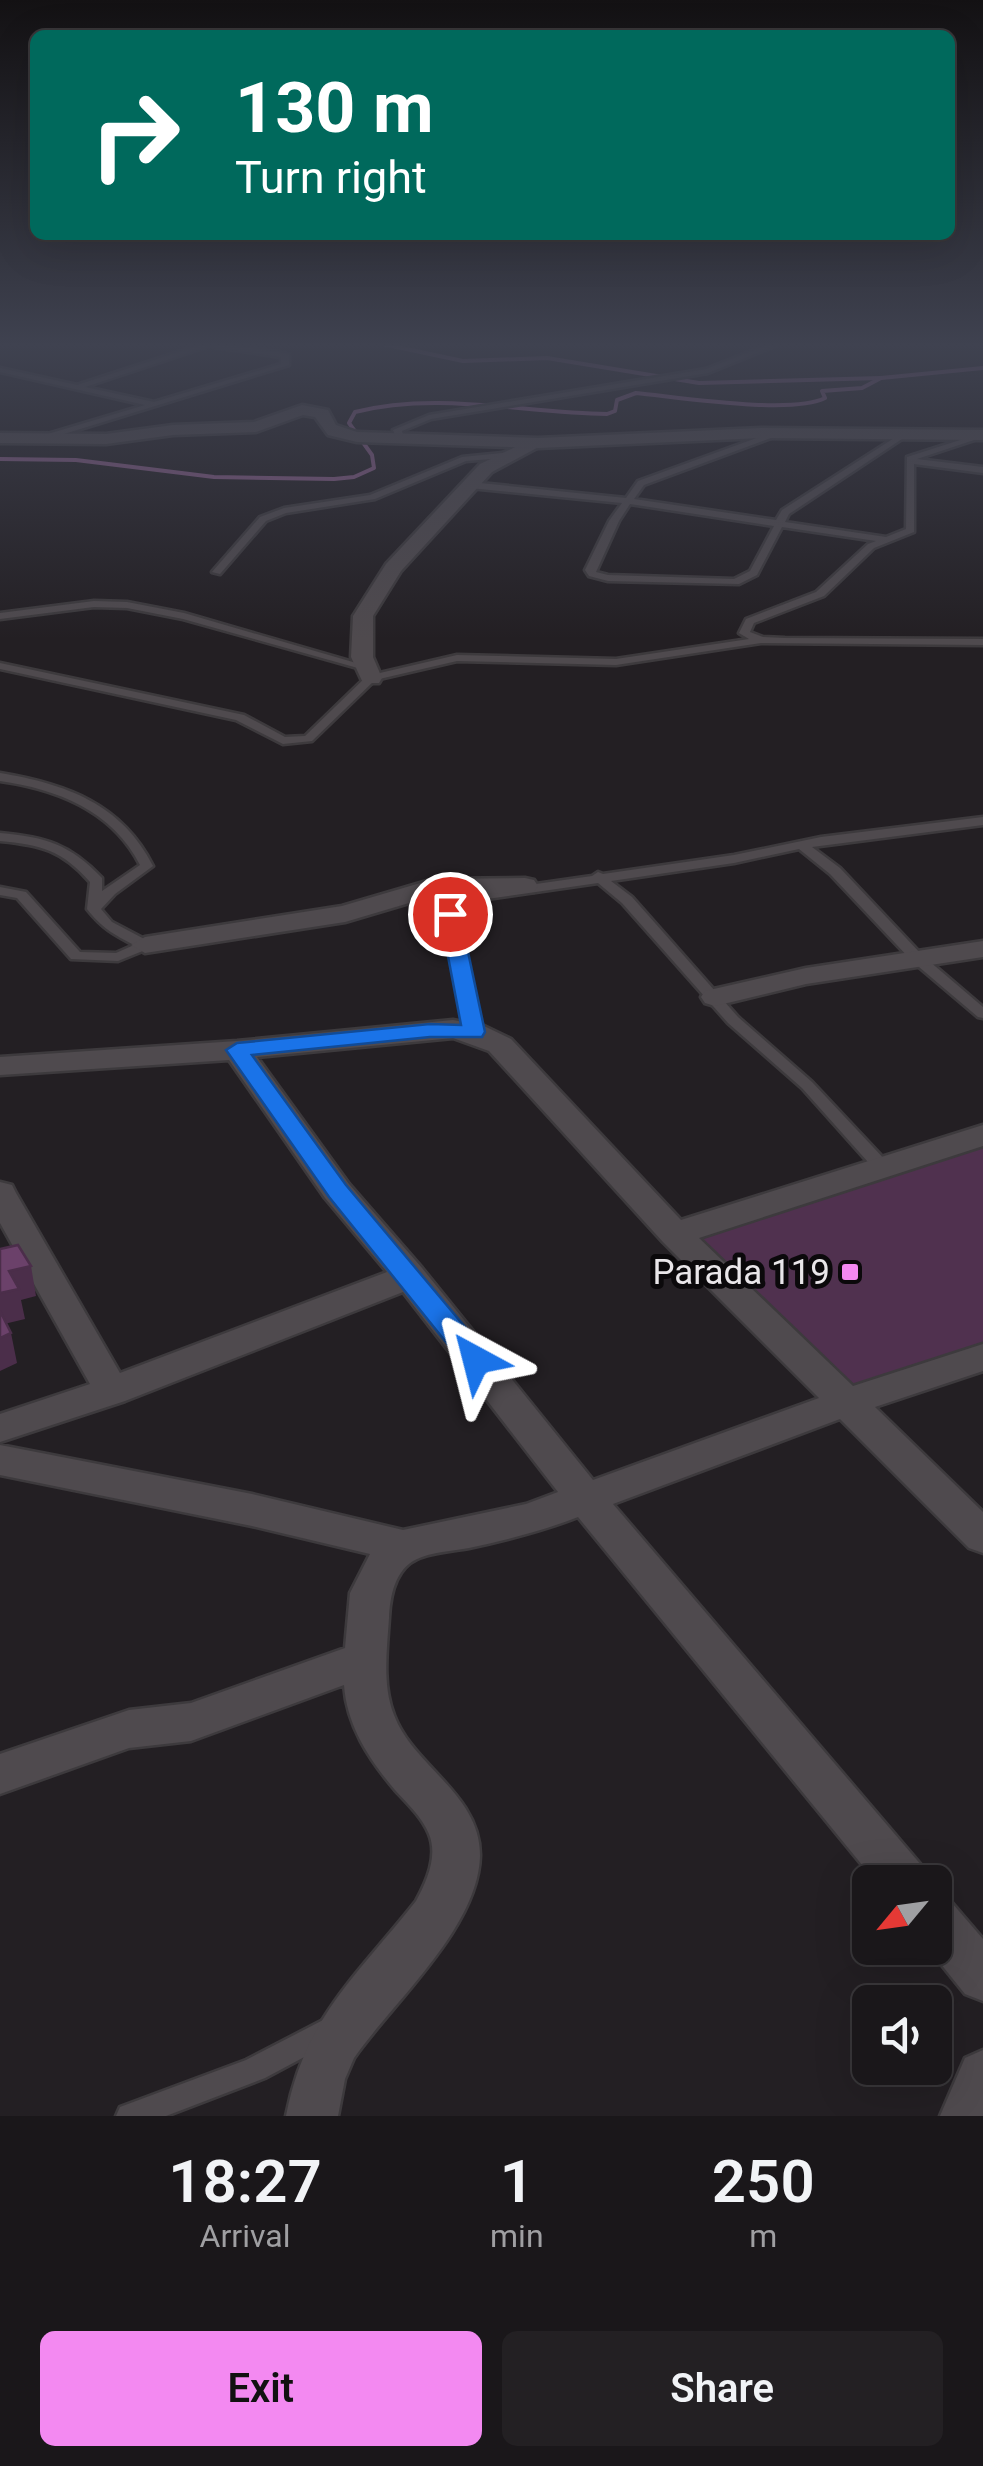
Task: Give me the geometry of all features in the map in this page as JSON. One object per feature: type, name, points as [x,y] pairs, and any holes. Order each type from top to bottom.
[{"type":"street","points":[[503,442],[568,442]]},
{"type":"street","points":[[368,672],[363,616],[394,568],[486,468],[538,443]]},
{"type":"street","points":[[145,945],[345,914],[434,886],[525,886]]},
{"type":"street","points":[[716,997],[983,949]]},
{"type":"street","points":[[0,1066],[237,1050],[430,1030],[474,1032],[500,1046],[675,1234],[983,1537]]},
{"type":"street","points":[[237,1050],[338,1191],[410,1276],[584,1498],[890,1865]]},
{"type":"street","points":[[675,1234],[983,1135]]},
{"type":"street","points":[[0,1193],[112,1391]]},
{"type":"street","points":[[0,1428],[112,1391],[410,1276]]},
{"type":"street","points":[[0,1460],[252,1510],[403,1546],[528,1519],[983,1357]]},
{"type":"street","points":[[312,2116],[321,2068],[349,2017],[440,1910],[454,1881],[457,1852],[450,1827],[378,1732],[367,1702],[368,1602],[376,1570],[403,1546]]},
{"type":"street","points":[[0,1774],[129,1728],[190,1722],[365,1659]]},
{"type":"street","points":[[952,1940],[983,1977]]},
{"type":"street","points":[[966,2116],[983,2076]]},
{"type":"lane","points":[[751,442],[641,483],[590,570],[596,577],[736,582],[754,573],[785,512],[891,442]]},
{"type":"lane","points":[[910,461],[920,453],[959,442]]},
{"type":"lane","points":[[217,572],[263,520],[284,511],[372,497],[466,459],[512,455]]},
{"type":"lane","points":[[910,461],[983,470]]},
{"type":"lane","points":[[761,640],[744,633],[750,622],[820,594],[850,562],[886,540],[912,530],[910,461]]},
{"type":"lane","points":[[470,484],[627,502],[886,540]]},
{"type":"lane","points":[[0,616],[94,604],[140,606],[368,672],[457,658],[616,662],[761,640],[983,642]]},
{"type":"lane","points":[[0,666],[240,717],[283,741],[308,739],[368,672]]},
{"type":"lane","points":[[0,777],[20,779],[92,804],[142,852],[147,866],[110,891],[94,909]]},
{"type":"lane","points":[[474,1032],[450,914],[458,904],[477,896],[525,886],[734,859],[802,845],[983,822]]},
{"type":"lane","points":[[0,837],[60,846],[79,860],[97,882],[94,909],[107,925],[145,945]]},
{"type":"lane","points":[[802,845],[835,871],[917,958],[983,1014]]},
{"type":"lane","points":[[598,876],[627,900],[733,1020],[807,1086],[882,1168]]},
{"type":"lane","points":[[0,890],[21,894],[76,956],[118,958],[145,945]]},
{"type":"lane","points":[[129,2116],[304,2046],[349,2017]]},
{"type":"shaded area","points":[[983,1144],[983,1345],[858,1388],[845,1386],[699,1246],[698,1236]]},
{"type":"building","points":[[18,1245],[31,1266],[9,1271],[19,1289],[0,1293],[0,1249]]},
{"type":"building","points":[[0,1311],[11,1333],[0,1338]]},
{"type":"waterway","points":[[0,459],[76,460],[214,477],[334,479],[354,477],[374,468],[372,455],[362,442]]},
{"type":"place","name":"Parada 119","points":[[850,1272]]},
{"type":"route","points":[[450,914],[474,1032],[430,1030],[237,1050],[338,1191],[476,1360]]}]
